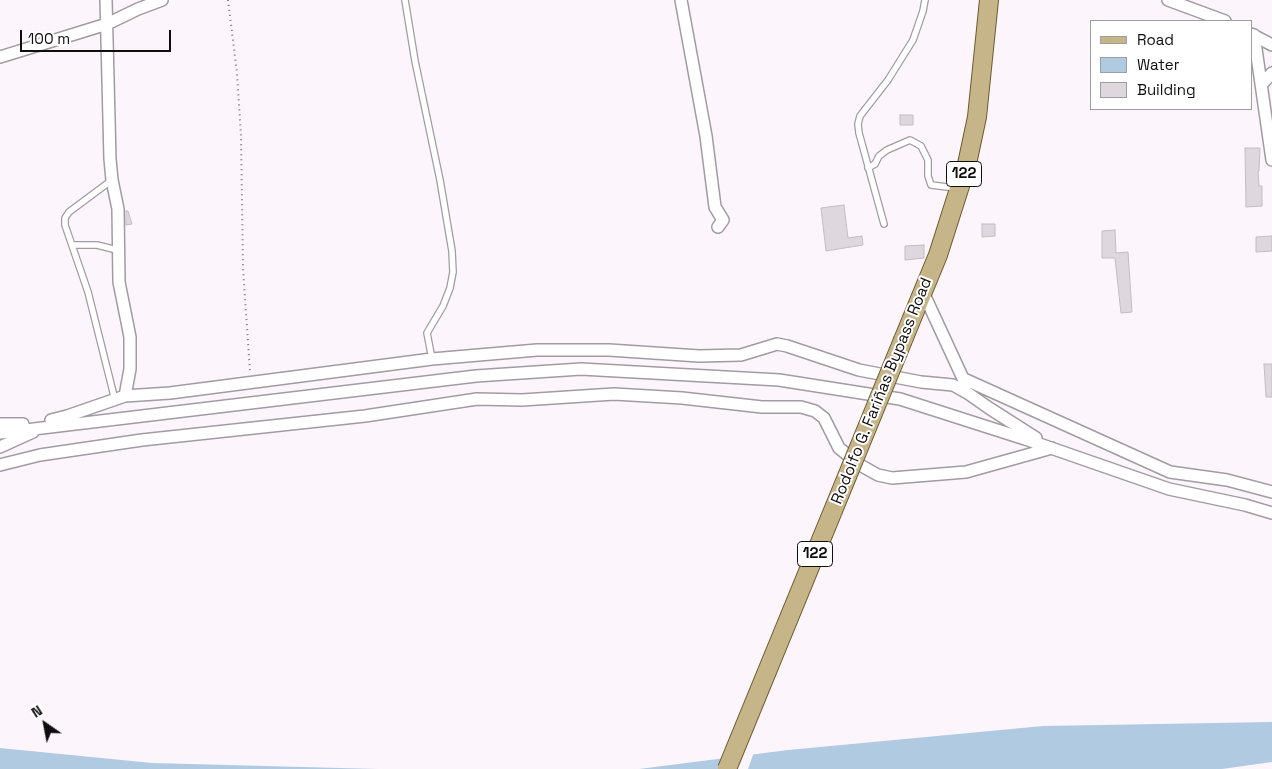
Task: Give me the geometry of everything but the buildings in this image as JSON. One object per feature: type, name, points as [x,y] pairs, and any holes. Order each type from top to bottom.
[{"type":"main road","name":"Rodolfo G. Fariñas Bypass Road","points":[[727,769],[938,255],[959,189],[978,117],[989,0]]},
{"type":"street","points":[[106,0],[112,180],[118,209],[119,282],[130,337],[130,369],[120,398]]},
{"type":"street","points":[[0,57],[107,24],[162,0]]},
{"type":"street","points":[[681,0],[706,136],[716,207],[723,220],[718,227]]},
{"type":"street","points":[[1168,0],[1222,20]]},
{"type":"street","points":[[1252,34],[1272,45]]},
{"type":"street","points":[[1252,34],[1272,160]]},
{"type":"street","points":[[1261,85],[1272,73]]},
{"type":"street","points":[[923,292],[969,394]]},
{"type":"street","points":[[0,447],[21,438],[43,424],[120,398],[432,359],[537,350],[609,350],[699,356],[741,355],[776,344],[859,370],[921,382],[953,385],[1052,448]]},
{"type":"street","points":[[0,433],[43,424],[476,376],[581,369],[779,380],[900,400],[1052,448],[1169,489],[1245,505],[1272,513]]},
{"type":"street","points":[[964,380],[1170,472],[1227,480],[1272,492]]},
{"type":"street","points":[[0,465],[40,455],[142,440],[365,416],[477,398],[522,400],[614,394],[682,398],[762,408],[801,408],[815,411],[824,418],[839,448],[860,465],[878,474],[892,478],[966,472],[1052,448]]},
{"type":"street","points":[[0,424],[43,424]]},
{"type":"lane","points":[[405,0],[415,61],[440,180],[454,272],[443,306],[427,333],[432,359]]},
{"type":"lane","points":[[884,224],[858,133],[858,124],[860,116],[888,80],[913,40],[924,12],[924,0]]},
{"type":"lane","points":[[868,168],[875,164],[879,156],[887,150],[910,140],[921,146],[928,160],[928,176],[931,185],[943,185],[959,189]]},
{"type":"lane","points":[[112,180],[68,212],[65,218],[120,398]]},
{"type":"lane","points":[[72,245],[97,245],[118,250]]},
{"type":"path","points":[[228,0],[237,73],[241,136],[243,268],[251,382]]},
{"type":"water","points":[[1272,722],[1272,762],[1222,769],[639,769],[788,750],[1043,726]]},
{"type":"water","points":[[0,748],[152,763],[378,769],[0,769]]},
{"type":"pier","points":[[754,752],[748,769],[722,769],[727,756]]}]
